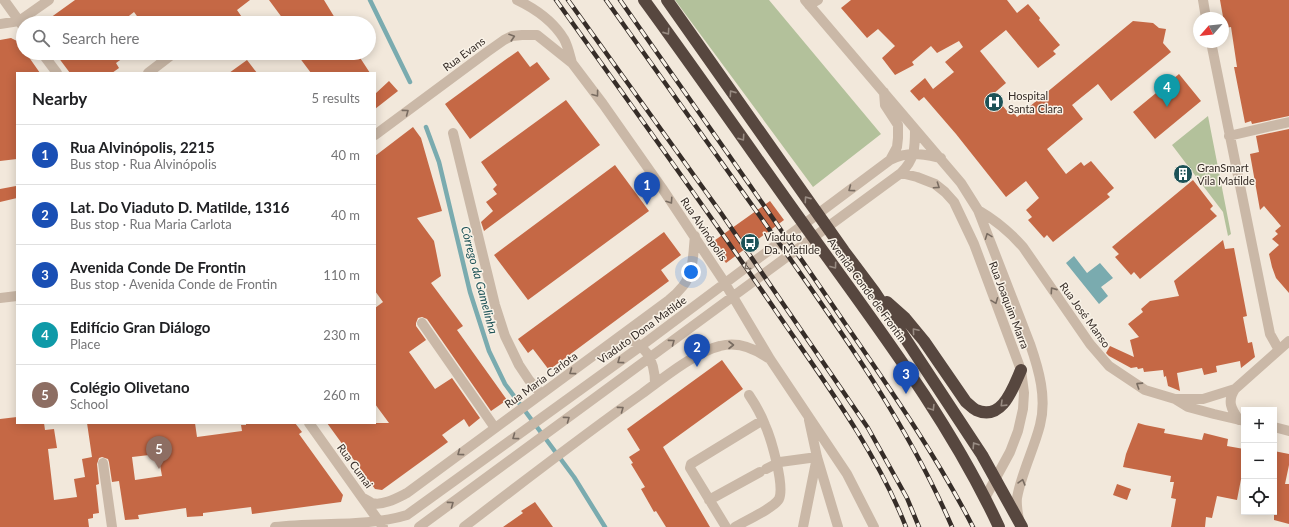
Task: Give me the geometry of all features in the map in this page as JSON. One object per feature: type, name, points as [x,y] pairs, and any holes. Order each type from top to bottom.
[{"type":"highway","name":"Avenida Conde de Frontin","points":[[644,0],[904,364],[967,464],[999,527]]},
{"type":"highway","name":"Avenida Conde de Frontin","points":[[667,0],[839,245],[874,291],[982,455],[1020,523]]},
{"type":"highway","points":[[874,291],[905,318],[966,402],[975,409],[986,412],[996,410],[1006,402],[1021,370]]},
{"type":"street","points":[[4,0],[16,17]]},
{"type":"street","points":[[30,16],[49,0]]},
{"type":"street","points":[[517,0],[537,11],[552,24],[565,40],[572,63]]},
{"type":"street","points":[[807,3],[818,0]]},
{"type":"street","points":[[1203,0],[1205,12]]},
{"type":"street","name":"Rua Joaquim Marra","points":[[807,3],[941,158],[961,183],[978,210],[1030,344],[1037,364],[1042,387],[1043,409],[1040,425],[1017,498],[1020,523]]},
{"type":"street","points":[[0,24],[16,24]]},
{"type":"street","name":"Rua Evans","points":[[376,134],[487,52],[512,36],[522,34],[537,35],[572,63]]},
{"type":"street","points":[[1212,48],[1270,334],[1279,350]]},
{"type":"street","points":[[47,60],[56,72]]},
{"type":"street","points":[[149,72],[165,60]]},
{"type":"street","name":"Rua Alvinópolis","points":[[572,63],[603,104],[695,236],[770,359],[847,474],[874,527]]},
{"type":"street","name":"Rua Joaquim Marra","points":[[884,92],[885,105],[898,125],[897,147],[886,163]]},
{"type":"street","points":[[1229,136],[1289,122]]},
{"type":"street","points":[[419,527],[897,176],[912,160],[915,129]]},
{"type":"street","points":[[453,133],[494,305],[505,336],[519,365],[530,380],[537,397]]},
{"type":"street","points":[[886,163],[905,154],[941,158]]},
{"type":"street","name":"Viaduto Dona Matilde","points":[[275,527],[382,525],[407,515],[641,346],[886,163]]},
{"type":"street","name":"Rua Joaquim Marra","points":[[897,176],[917,176],[935,184],[946,192],[954,202],[974,244],[1021,370],[1024,393],[1023,409],[1018,431],[1010,452],[985,498]]},
{"type":"street","name":"Rua José Manso","points":[[978,210],[996,220],[1014,236],[1090,344],[1109,366],[1146,390],[1175,399],[1188,407],[1241,420]]},
{"type":"street","name":"Rua Maria Carlota","points":[[363,498],[372,503],[382,503],[394,500],[407,493],[669,300],[683,286],[689,275],[693,261],[695,236]]},
{"type":"street","points":[[0,298],[16,296]]},
{"type":"street","points":[[422,323],[495,428]]},
{"type":"street","points":[[621,336],[636,342],[647,353],[654,368],[655,384]]},
{"type":"street","points":[[1175,399],[1203,399],[1235,389],[1289,341]]},
{"type":"street","points":[[464,527],[524,480],[655,384],[711,348],[722,345],[742,345],[770,359]]},
{"type":"street","name":"Rua José Manso","points":[[1235,389],[1231,396],[1230,404],[1232,410],[1241,419]]},
{"type":"street","points":[[735,527],[772,506],[779,498],[780,487],[777,464],[771,442],[763,420],[749,395]]},
{"type":"street","name":"Rua Alvinópolis","points":[[808,414],[817,457],[838,527]]},
{"type":"street","points":[[726,527],[690,468],[690,464],[763,420]]},
{"type":"street","name":"Rua Cumai","points":[[310,424],[382,525]]},
{"type":"street","points":[[1277,428],[1289,430]]},
{"type":"street","points":[[709,500],[763,470],[777,464],[817,457],[803,527]]},
{"type":"street","points":[[103,463],[112,527]]},
{"type":"green space","points":[[675,0],[769,0],[881,134],[813,187]]},
{"type":"green space","points":[[1208,116],[1231,234],[1228,236],[1223,212],[1172,145]]},
{"type":"water","points":[[1074,256],[1087,273],[1100,263],[1113,278],[1101,287],[1108,296],[1099,304],[1066,263]]},
{"type":"building","points":[[75,0],[250,0],[237,10],[241,16],[137,16],[134,12],[129,16],[53,16]]},
{"type":"building","points":[[269,0],[324,0],[334,16],[281,16]]},
{"type":"building","points":[[851,0],[1007,0],[1017,13],[1028,4],[1060,45],[1053,51],[1056,54],[1038,68],[1006,30],[980,51],[1006,83],[993,94],[1007,111],[1011,108],[1017,117],[1133,21],[1153,23],[1159,28],[1166,29],[1163,43],[1171,52],[1111,101],[1098,84],[1072,105],[1083,119],[1047,149],[1066,174],[1081,162],[1084,166],[1091,161],[1114,188],[1107,194],[1110,197],[1053,242],[1047,235],[1044,238],[1028,220],[1032,217],[1026,210],[1039,198],[1026,181],[1006,197],[956,134],[924,97],[919,101],[910,91],[925,78],[933,89],[954,72],[945,62],[963,47],[959,41],[937,53],[931,46],[912,62],[914,65],[895,75],[882,58],[895,46],[878,29],[867,38],[841,8]]},
{"type":"building","points":[[1220,0],[1289,0],[1289,116],[1252,124],[1251,121],[1245,123],[1234,67],[1237,67],[1231,27],[1229,27],[1229,12],[1222,12]]},
{"type":"building","points":[[11,38],[16,40],[16,60],[31,60],[39,72],[16,72],[16,159],[0,161],[0,40]]},
{"type":"building","points":[[518,51],[530,67],[537,62],[550,79],[470,139],[445,104]]},
{"type":"building","points":[[60,60],[120,60],[116,63],[119,68],[113,72],[69,72]]},
{"type":"building","points":[[247,60],[256,72],[230,72]]},
{"type":"building","points":[[301,60],[362,60],[369,72],[310,72]]},
{"type":"building","points":[[1179,74],[1201,101],[1155,139],[1133,112]]},
{"type":"building","points":[[389,81],[398,91],[376,108],[376,93]]},
{"type":"building","points":[[566,100],[600,145],[484,231],[481,222],[493,211],[486,202],[497,194],[493,189],[497,185],[481,162]]},
{"type":"building","points":[[413,127],[421,138],[442,211],[417,218],[434,241],[441,276],[431,283],[463,326],[457,330],[507,400],[491,411],[427,319],[422,317],[418,318],[416,326],[426,340],[409,352],[435,389],[452,378],[480,418],[469,427],[464,419],[442,435],[448,442],[382,490],[375,489],[328,424],[389,423],[376,405],[376,307],[383,302],[376,292],[376,155]]},
{"type":"building","points":[[1289,129],[1289,293],[1276,278],[1269,254],[1279,245],[1272,239],[1278,234],[1275,231],[1281,226],[1264,206],[1260,210],[1250,154],[1259,152],[1256,136]]},
{"type":"building","points":[[615,165],[649,211],[528,300],[494,255]]},
{"type":"building","points":[[1193,180],[1213,206],[1210,209],[1217,216],[1140,279],[1134,272],[1131,275],[1115,257],[1119,254],[1112,247]]},
{"type":"building","points":[[16,186],[16,198],[0,202],[0,189]]},
{"type":"building","points":[[770,201],[784,220],[726,263],[711,243]]},
{"type":"building","points":[[664,232],[681,255],[661,270],[669,281],[549,370],[533,349],[528,353],[518,339]]},
{"type":"building","points":[[1223,240],[1225,249],[1234,248],[1247,316],[1243,317],[1248,343],[1252,342],[1255,357],[1241,368],[1240,361],[1216,366],[1217,372],[1204,375],[1202,368],[1177,373],[1180,391],[1168,386],[1163,370],[1144,372],[1143,368],[1131,368],[1106,353],[1110,346],[1134,357],[1130,340],[1139,337],[1128,324],[1143,312],[1141,309],[1150,301],[1179,296],[1174,281]]},
{"type":"building","points":[[722,360],[743,389],[663,447],[710,527],[666,527],[656,511],[654,512],[641,489],[645,487],[631,464],[633,463],[629,457],[640,450],[627,429]]},
{"type":"building","points":[[16,417],[16,424],[44,424],[45,430],[54,429],[57,448],[48,449],[54,500],[77,497],[74,479],[85,477],[82,459],[92,457],[87,424],[195,424],[197,437],[242,431],[241,425],[246,424],[296,424],[302,432],[299,434],[343,495],[341,502],[252,514],[251,507],[203,513],[203,516],[187,517],[186,508],[138,515],[139,519],[125,520],[119,481],[112,482],[108,459],[102,457],[99,458],[97,464],[99,484],[96,485],[99,513],[93,514],[93,518],[88,519],[89,527],[0,527],[0,419]],"holes":[[[158,454],[162,476],[135,480],[132,457]]]},
{"type":"building","points":[[1138,423],[1165,429],[1164,433],[1202,440],[1204,433],[1228,439],[1227,446],[1241,448],[1241,479],[1237,500],[1217,496],[1212,518],[1206,517],[1205,527],[1171,527],[1176,499],[1171,498],[1174,482],[1170,482],[1171,476],[1123,467],[1126,454]]},
{"type":"building","points":[[1277,452],[1289,454],[1289,465],[1285,484],[1289,484],[1289,524],[1274,520],[1274,515],[1277,515]]},
{"type":"building","points":[[1117,484],[1131,489],[1127,500],[1113,495]]},
{"type":"building","points":[[535,502],[553,527],[503,527],[523,513],[521,511]]},
{"type":"waterway","name":"Córrego da Gamelinha","points":[[370,0],[410,82]]},
{"type":"waterway","name":"Córrego da Gamelinha","points":[[426,127],[439,162],[470,292],[489,351],[505,384],[574,477],[605,527]]},
{"type":"railway","points":[[556,0],[697,197],[832,393],[865,445],[880,472],[906,527]]},
{"type":"railway","points":[[568,0],[721,213],[868,428],[907,498],[919,527]]},
{"type":"railway","points":[[606,0],[827,311],[873,381],[915,452],[935,489],[952,527]]},
{"type":"railway","points":[[620,0],[789,241],[895,397],[944,474],[973,527]]},
{"type":"place","name":"Hospital Santa Clara","points":[[994,102]]},
{"type":"place","name":"Edifício Gran Diálogo","points":[[1167,107]]},
{"type":"place","name":"GranSmart Vila Matilde","points":[[1183,174]]},
{"type":"place","name":"Rua Alvinópolis, 2215","points":[[647,205]]},
{"type":"place","name":"Viaduto Da. Matilde","points":[[750,243]]},
{"type":"place","name":"Lat. Do Viaduto D. Matilde, 1316","points":[[697,367]]},
{"type":"place","name":"Avenida Conde De Frontin","points":[[906,394]]},
{"type":"place","name":"Colégio Olivetano","points":[[159,469]]}]
